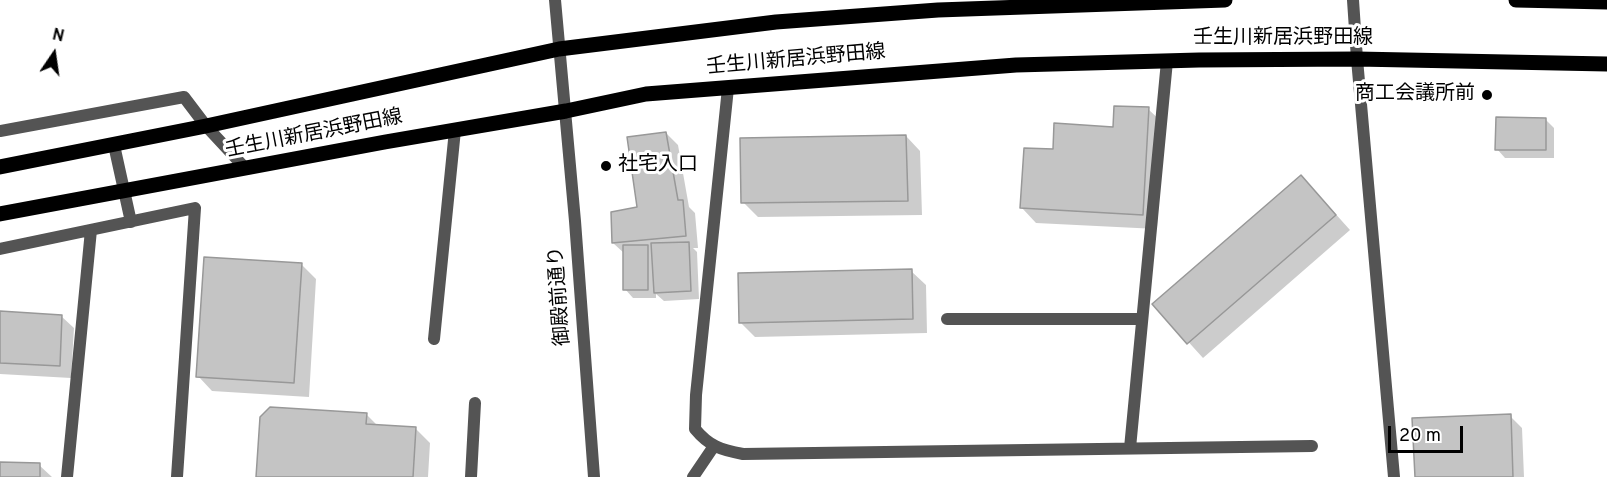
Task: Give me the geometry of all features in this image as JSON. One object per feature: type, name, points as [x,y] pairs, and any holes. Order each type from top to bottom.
[{"type":"main road","name":"壬生川新居浜野田線","points":[[0,167],[206,126],[559,49],[776,21],[1036,3],[1225,0]]},
{"type":"main road","points":[[1516,0],[1607,2]]},
{"type":"main road","name":"壬生川新居浜野田線","points":[[0,214],[566,111],[646,94],[1016,64],[1357,59],[1607,64]]},
{"type":"street","name":"御殿前通り","points":[[555,0],[566,111],[594,477]]},
{"type":"street","points":[[1353,0],[1394,477]]},
{"type":"street","points":[[1130,448],[1167,61]]},
{"type":"street","points":[[728,88],[696,395],[695,429],[705,441],[724,451],[743,454],[1312,446]]},
{"type":"street","points":[[0,130],[184,97],[206,126],[246,169]]},
{"type":"street","points":[[434,339],[455,130]]},
{"type":"street","points":[[114,145],[131,222]]},
{"type":"street","points":[[0,249],[195,208],[177,477]]},
{"type":"street","points":[[67,477],[91,230]]},
{"type":"street","points":[[947,319],[1142,319]]},
{"type":"street","points":[[471,477],[475,404]]},
{"type":"street","points":[[693,477],[714,446]]},
{"type":"building","points":[[1114,106],[1149,107],[1143,215],[1020,208],[1024,148],[1053,149],[1054,123],[1113,127]]},
{"type":"building","points":[[1496,117],[1546,118],[1546,150],[1495,150]]},
{"type":"building","points":[[666,132],[678,200],[683,200],[686,236],[612,243],[611,212],[637,207],[627,137]]},
{"type":"building","points":[[906,135],[908,201],[741,203],[740,138]]},
{"type":"building","points":[[1301,175],[1336,215],[1187,344],[1152,304]]},
{"type":"building","points":[[689,242],[691,291],[654,293],[651,243]]},
{"type":"building","points":[[623,245],[648,245],[648,290],[623,290]]},
{"type":"building","points":[[204,257],[302,263],[294,383],[196,377]]},
{"type":"building","points":[[912,269],[913,319],[739,323],[738,273]]},
{"type":"building","points":[[0,311],[62,315],[60,366],[0,363]]},
{"type":"building","points":[[270,407],[367,413],[366,424],[416,427],[413,477],[256,477],[260,417]]},
{"type":"building","points":[[1511,414],[1513,477],[1415,477],[1412,418]]},
{"type":"building","points":[[0,462],[40,463],[40,477],[0,477]]},
{"type":"place","name":"商工会議所前","points":[[1487,95]]},
{"type":"place","name":"社宅入口","points":[[606,166]]}]
